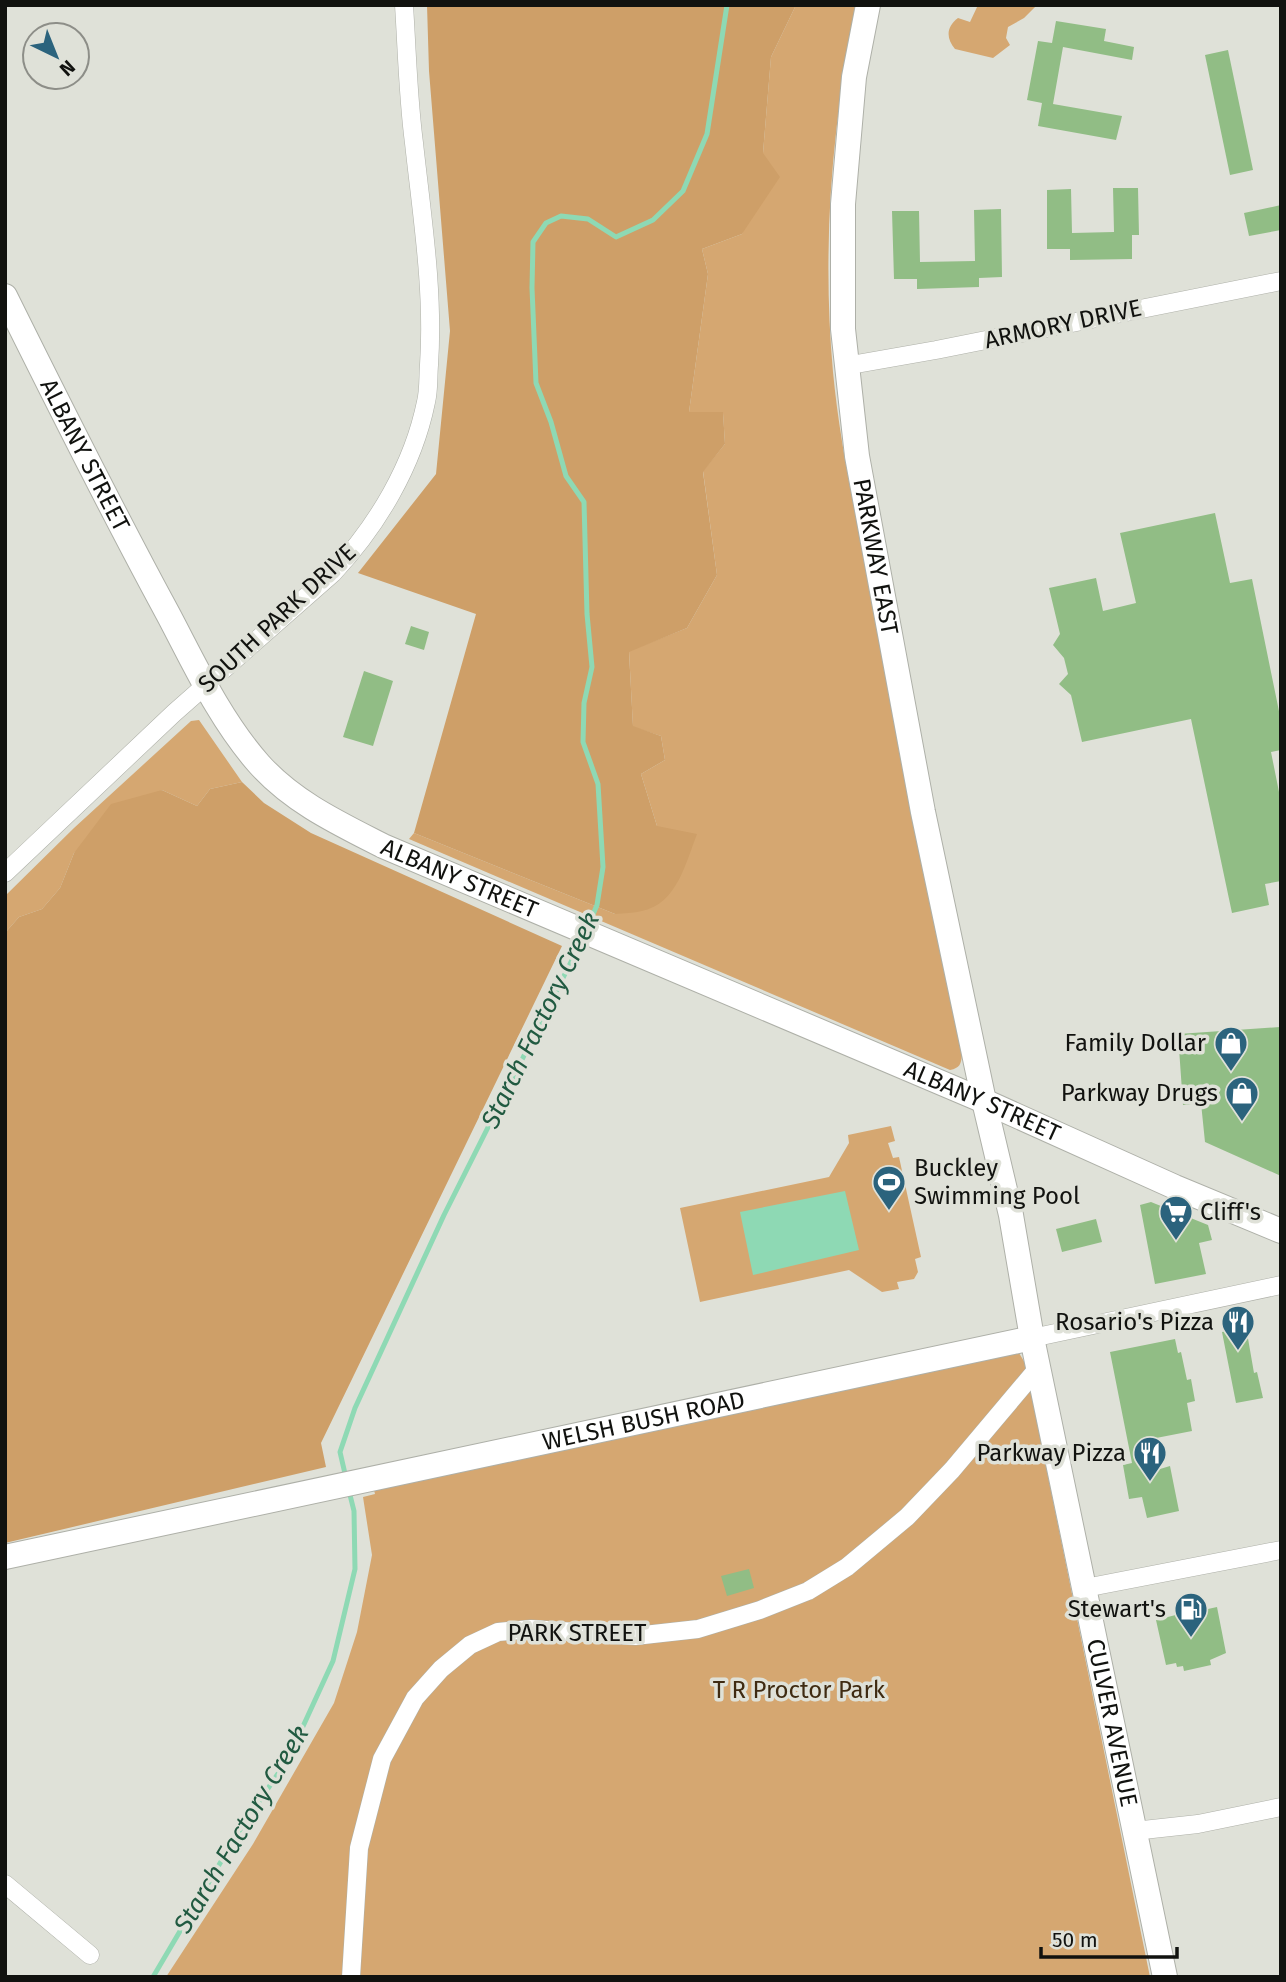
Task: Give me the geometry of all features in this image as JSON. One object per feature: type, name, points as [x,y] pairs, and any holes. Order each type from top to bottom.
[{"type":"street","name":"SOUTH PARK DRIVE","points":[[6,871],[174,713],[333,573],[352,552],[391,495],[414,446],[427,401],[431,332],[426,244],[411,122],[404,5]]},
{"type":"street","name":"PARKWAY EAST","points":[[868,5],[854,76],[843,204],[845,366],[859,468],[923,812],[984,1101]]},
{"type":"street","name":"ARMORY DRIVE","points":[[845,366],[949,348],[1281,281]]},
{"type":"street","name":"ALBANY STREET","points":[[5,296],[113,514],[228,723],[259,764],[293,795],[320,813],[383,846],[984,1101],[1175,1187],[1281,1231]]},
{"type":"street","name":"CULVER AVENUE","points":[[984,1101],[1011,1215],[1038,1368],[1165,1977]]},
{"type":"street","name":"WELSH BUSH ROAD","points":[[5,1558],[1281,1285]]},
{"type":"street","name":"PARK STREET","points":[[351,1977],[359,1848],[382,1759],[415,1698],[440,1668],[470,1645],[498,1632],[531,1629],[635,1636],[698,1629],[760,1610],[808,1591],[847,1567],[907,1517],[952,1470],[1038,1368]]},
{"type":"street","points":[[1085,1588],[1281,1550]]},
{"type":"street","points":[[1134,1831],[1198,1824],[1281,1807]]},
{"type":"street","points":[[5,1884],[90,1955]]},
{"type":"green space","points":[[796,5],[857,5],[841,96],[831,188],[828,280],[833,372],[852,499],[962,1055],[959,1065],[950,1070],[409,839],[414,833],[615,914],[657,826],[641,774],[665,760],[661,736],[633,727],[629,651],[687,628],[717,575],[703,471],[725,444],[723,413],[689,412],[708,274],[702,249],[742,234],[763,153],[771,57]]},
{"type":"green space","points":[[978,5],[1037,5],[1024,18],[1008,27],[1006,38],[1010,45],[993,58],[955,49],[950,41],[949,29],[954,21],[958,18],[970,22]]},
{"type":"green space","points":[[199,720],[242,782],[210,789],[197,806],[162,790],[74,853],[60,888],[42,909],[19,917],[5,933],[5,896],[74,828],[191,721]]},
{"type":"green space","points":[[891,1126],[895,1141],[888,1143],[893,1158],[899,1157],[921,1257],[915,1259],[918,1272],[914,1279],[897,1282],[899,1289],[882,1292],[849,1270],[700,1302],[680,1208],[829,1177],[849,1143],[848,1135]]},
{"type":"green space","name":"T R Proctor Park","points":[[1019,1353],[1025,1363],[1150,1977],[166,1977],[253,1844],[334,1703],[357,1632],[372,1555],[363,1497],[375,1494],[374,1490]]},
{"type":"shaded area","points":[[427,5],[796,5],[771,57],[763,153],[780,177],[742,234],[702,249],[708,274],[689,412],[723,412],[725,444],[703,472],[717,575],[687,628],[629,652],[633,726],[661,736],[665,760],[641,774],[657,826],[697,834],[684,869],[672,891],[654,907],[642,911],[615,914],[414,833],[476,614],[358,573],[436,474],[450,331],[429,71]]},
{"type":"shaded area","points":[[242,782],[264,803],[311,833],[562,946],[321,1443],[326,1467],[5,1543],[5,933],[19,917],[42,909],[60,888],[74,853],[111,804],[162,790],[197,806],[210,789]]},
{"type":"shaded area","points":[[845,1191],[859,1250],[753,1275],[740,1212]]},
{"type":"building","points":[[1056,21],[1106,29],[1104,41],[1134,47],[1132,60],[1063,47],[1053,104],[1122,116],[1116,140],[1038,126],[1042,103],[1027,100],[1038,41],[1052,43]]},
{"type":"building","points":[[1228,50],[1253,170],[1230,175],[1205,55]]},
{"type":"building","points":[[1113,188],[1138,188],[1139,235],[1132,235],[1132,259],[1070,260],[1070,249],[1047,249],[1047,190],[1071,189],[1072,233],[1114,232]]},
{"type":"building","points":[[1281,205],[1281,230],[1249,236],[1244,213]]},
{"type":"building","points":[[1001,209],[1002,277],[979,278],[979,287],[917,289],[917,279],[894,279],[892,211],[919,211],[920,262],[975,261],[974,210]]},
{"type":"building","points":[[1215,513],[1230,583],[1252,579],[1281,721],[1281,750],[1271,752],[1281,802],[1281,881],[1265,884],[1269,905],[1232,913],[1191,719],[1082,742],[1071,695],[1059,684],[1068,674],[1064,658],[1053,645],[1060,634],[1049,588],[1096,578],[1103,611],[1136,603],[1120,533]]},
{"type":"building","points":[[411,626],[429,632],[424,650],[405,644]]},
{"type":"building","points":[[364,671],[393,681],[373,746],[343,737]]},
{"type":"building","name":"Family Dollar","points":[[1280,1027],[1281,1176],[1205,1142],[1201,1103],[1183,1105],[1178,1034]]},
{"type":"building","name":"Cliff's","points":[[1151,1202],[1208,1225],[1212,1240],[1199,1243],[1206,1274],[1155,1284],[1140,1205]]},
{"type":"building","points":[[1096,1219],[1102,1242],[1062,1252],[1056,1229]]},
{"type":"building","name":"Rosario's Pizza","points":[[1246,1327],[1254,1373],[1257,1372],[1263,1398],[1236,1403],[1222,1332]]},
{"type":"building","points":[[1175,1339],[1178,1353],[1181,1352],[1187,1380],[1191,1379],[1195,1401],[1187,1403],[1192,1431],[1151,1439],[1160,1469],[1170,1466],[1179,1511],[1147,1518],[1142,1497],[1129,1499],[1123,1465],[1132,1463],[1110,1352]]},
{"type":"building","points":[[749,1569],[754,1588],[727,1596],[721,1576]]},
{"type":"building","points":[[1217,1607],[1226,1653],[1210,1660],[1211,1665],[1184,1671],[1183,1666],[1177,1667],[1176,1663],[1166,1665],[1156,1620]]},
{"type":"waterway","name":"Starch Factory Creek","points":[[588,926],[597,905],[603,867],[598,784],[583,742],[584,703],[592,667],[587,614],[584,502],[566,476],[551,422],[536,383],[533,242],[546,223],[561,216],[588,219],[616,237],[653,220],[683,191],[707,134],[727,5]]},
{"type":"waterway","name":"Starch Factory Creek","points":[[346,1478],[340,1452],[355,1408],[444,1215],[583,938]]},
{"type":"waterway","name":"Starch Factory Creek","points":[[153,1977],[239,1831],[288,1759],[333,1661],[355,1569],[354,1511],[349,1491]]},
{"type":"place","name":"Family Dollar","points":[[1231,1073]]},
{"type":"place","name":"Parkway Drugs","points":[[1242,1123]]},
{"type":"place","name":"Buckley Swimming Pool","points":[[889,1212]]},
{"type":"place","name":"Cliff's","points":[[1176,1242]]},
{"type":"place","name":"Rosario's Pizza","points":[[1238,1352]]},
{"type":"place","name":"Parkway Pizza","points":[[1150,1483]]},
{"type":"place","name":"Stewart's","points":[[1191,1639]]}]
